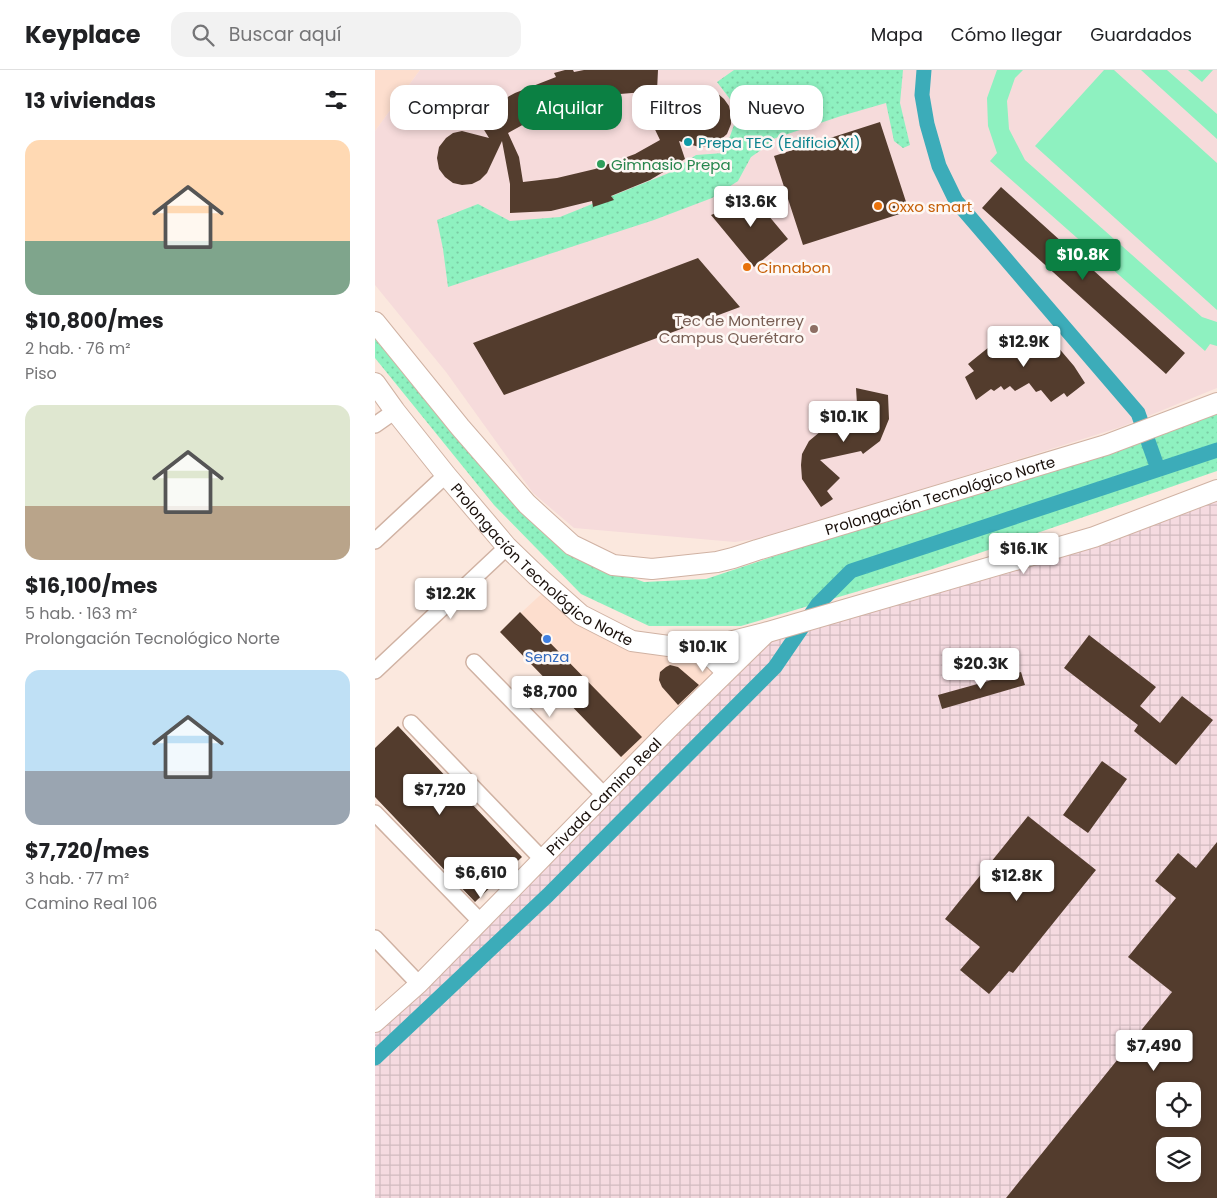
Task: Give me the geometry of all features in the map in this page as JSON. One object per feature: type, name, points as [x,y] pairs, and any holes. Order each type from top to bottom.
[{"type":"main road","name":"Prolongación Tecnológico Norte","points":[[375,322],[460,427],[527,504],[572,545],[613,565],[652,569],[717,562],[733,558],[1105,445],[1217,403]]},
{"type":"main road","name":"Prolongación Tecnológico Norte","points":[[375,383],[395,411],[507,547],[581,616],[632,641],[698,650],[1094,537],[1217,490]]},
{"type":"street","points":[[375,426],[395,411]]},
{"type":"street","points":[[375,541],[447,475]]},
{"type":"street","points":[[375,671],[507,547]]},
{"type":"street","name":"Privada Camino Real","points":[[375,1023],[419,984],[726,673],[777,629]]},
{"type":"street","points":[[698,650],[713,660],[726,673]]},
{"type":"street","points":[[474,662],[604,795]]},
{"type":"street","points":[[411,723],[543,859]]},
{"type":"street","points":[[375,813],[481,922]]},
{"type":"street","points":[[375,938],[419,984]]},
{"type":"shaded area","points":[[375,70],[420,70],[409,85],[390,85],[390,111],[375,131]]},
{"type":"shaded area","name":"Tec de Monterrey Campus Querétaro","points":[[420,70],[1217,70],[1217,388],[1121,427],[770,537],[735,542],[574,528],[533,493],[446,372],[375,285],[375,131],[390,111],[390,130],[508,130],[508,85],[409,85]]},
{"type":"shaded area","points":[[1217,490],[1217,1198],[375,1198],[375,1023],[768,632]]},
{"type":"shaded area","points":[[549,587],[581,615],[698,650],[726,673],[632,766],[621,757],[500,632]]},
{"type":"green space","points":[[734,70],[903,70],[900,103],[910,145],[903,148],[894,141],[886,103],[823,122],[823,85],[730,85],[730,99],[717,82]]},
{"type":"green space","points":[[997,70],[1023,70],[1015,78],[1007,101],[1009,129],[1025,160],[1202,317],[1217,322],[1217,346],[1210,344],[1205,351],[990,161],[997,153],[988,126],[987,98]]},
{"type":"green space","points":[[1104,70],[1114,70],[1217,163],[1217,310],[1035,146]]},
{"type":"green space","points":[[1141,70],[1167,70],[1217,114],[1217,139]]},
{"type":"green space","points":[[1188,70],[1213,70],[1202,82]]},
{"type":"green space","points":[[732,130],[800,130],[773,139],[751,157],[738,181],[712,198],[654,220],[448,287],[437,220],[478,204],[510,221],[560,217],[669,173],[696,155],[724,153]]},
{"type":"green space","points":[[375,339],[578,558],[644,582],[706,579],[1217,409],[1217,471],[933,569],[741,626],[649,626],[581,594],[494,505],[375,358]]},
{"type":"building","name":"Prepa TEC (Edificio XI)","points":[[565,70],[573,70],[574,72],[584,70],[658,70],[657,85],[632,85],[632,93],[622,94],[622,85],[536,85],[556,77],[554,73]]},
{"type":"building","name":"Prepa TEC (Edificio XI)","points":[[518,92],[518,127],[508,133],[519,157],[523,182],[557,178],[595,169],[635,154],[660,140],[655,130],[720,130],[720,96],[729,106],[730,126],[727,134],[710,146],[699,147],[679,141],[685,159],[650,180],[611,196],[614,200],[593,207],[592,201],[551,211],[510,213],[510,184],[502,141],[487,173],[480,180],[472,184],[462,185],[453,183],[439,169],[437,158],[439,147],[453,133],[462,131],[489,138],[484,130],[508,130],[508,97]]},
{"type":"building","points":[[880,122],[909,211],[803,245],[774,156]]},
{"type":"building","points":[[744,186],[788,239],[754,267],[711,215],[733,206]]},
{"type":"building","points":[[1001,187],[1185,353],[1166,374],[982,208]]},
{"type":"building","points":[[698,258],[740,307],[504,395],[473,343]]},
{"type":"building","points":[[1031,334],[1043,335],[1057,346],[1085,383],[1067,397],[1064,393],[1051,402],[1041,390],[1036,392],[1029,383],[1015,391],[1010,386],[1004,390],[1001,386],[994,391],[991,389],[976,400],[965,377],[974,371],[968,364],[994,343]]},
{"type":"building","points":[[856,388],[888,395],[889,419],[880,441],[863,454],[861,451],[820,460],[840,478],[827,491],[833,499],[821,507],[802,479],[802,454],[809,441],[821,431],[841,425],[849,425],[858,419],[860,412],[857,404]]},
{"type":"building","points":[[520,612],[642,737],[621,757],[500,632]]},
{"type":"building","points":[[1089,635],[1156,687],[1140,706],[1160,723],[1182,696],[1213,720],[1176,765],[1134,731],[1138,725],[1064,668]]},
{"type":"building","points":[[670,665],[678,667],[699,685],[678,705],[662,687],[659,680],[660,672]]},
{"type":"building","points":[[1021,672],[1025,685],[942,709],[938,695]]},
{"type":"building","points":[[398,726],[522,857],[475,902],[375,797],[375,748]]},
{"type":"building","points":[[1102,761],[1127,779],[1088,833],[1063,815]]},
{"type":"building","points":[[1028,816],[1096,870],[1013,973],[1009,971],[989,994],[960,970],[980,947],[945,919]]},
{"type":"building","points":[[1217,842],[1217,1198],[1006,1198],[1172,992],[1128,957],[1176,898],[1155,881],[1178,853],[1196,868]]},
{"type":"waterway","points":[[924,70],[922,95],[927,124],[939,166],[956,201],[1138,413],[1158,469]]},
{"type":"waterway","points":[[375,1058],[548,895],[775,667],[818,604],[851,571],[1217,450]]},
{"type":"place","name":"Prepa TEC (Edificio XI)","points":[[688,142]]},
{"type":"place","name":"Gimnasio Prepa","points":[[601,164]]},
{"type":"place","name":"Oxxo smart","points":[[878,206]]},
{"type":"place","name":"Cinnabon","points":[[747,267]]},
{"type":"place","name":"Tec de Monterrey Campus Querétaro","points":[[814,329]]},
{"type":"place","name":"Senza","points":[[547,639]]}]
